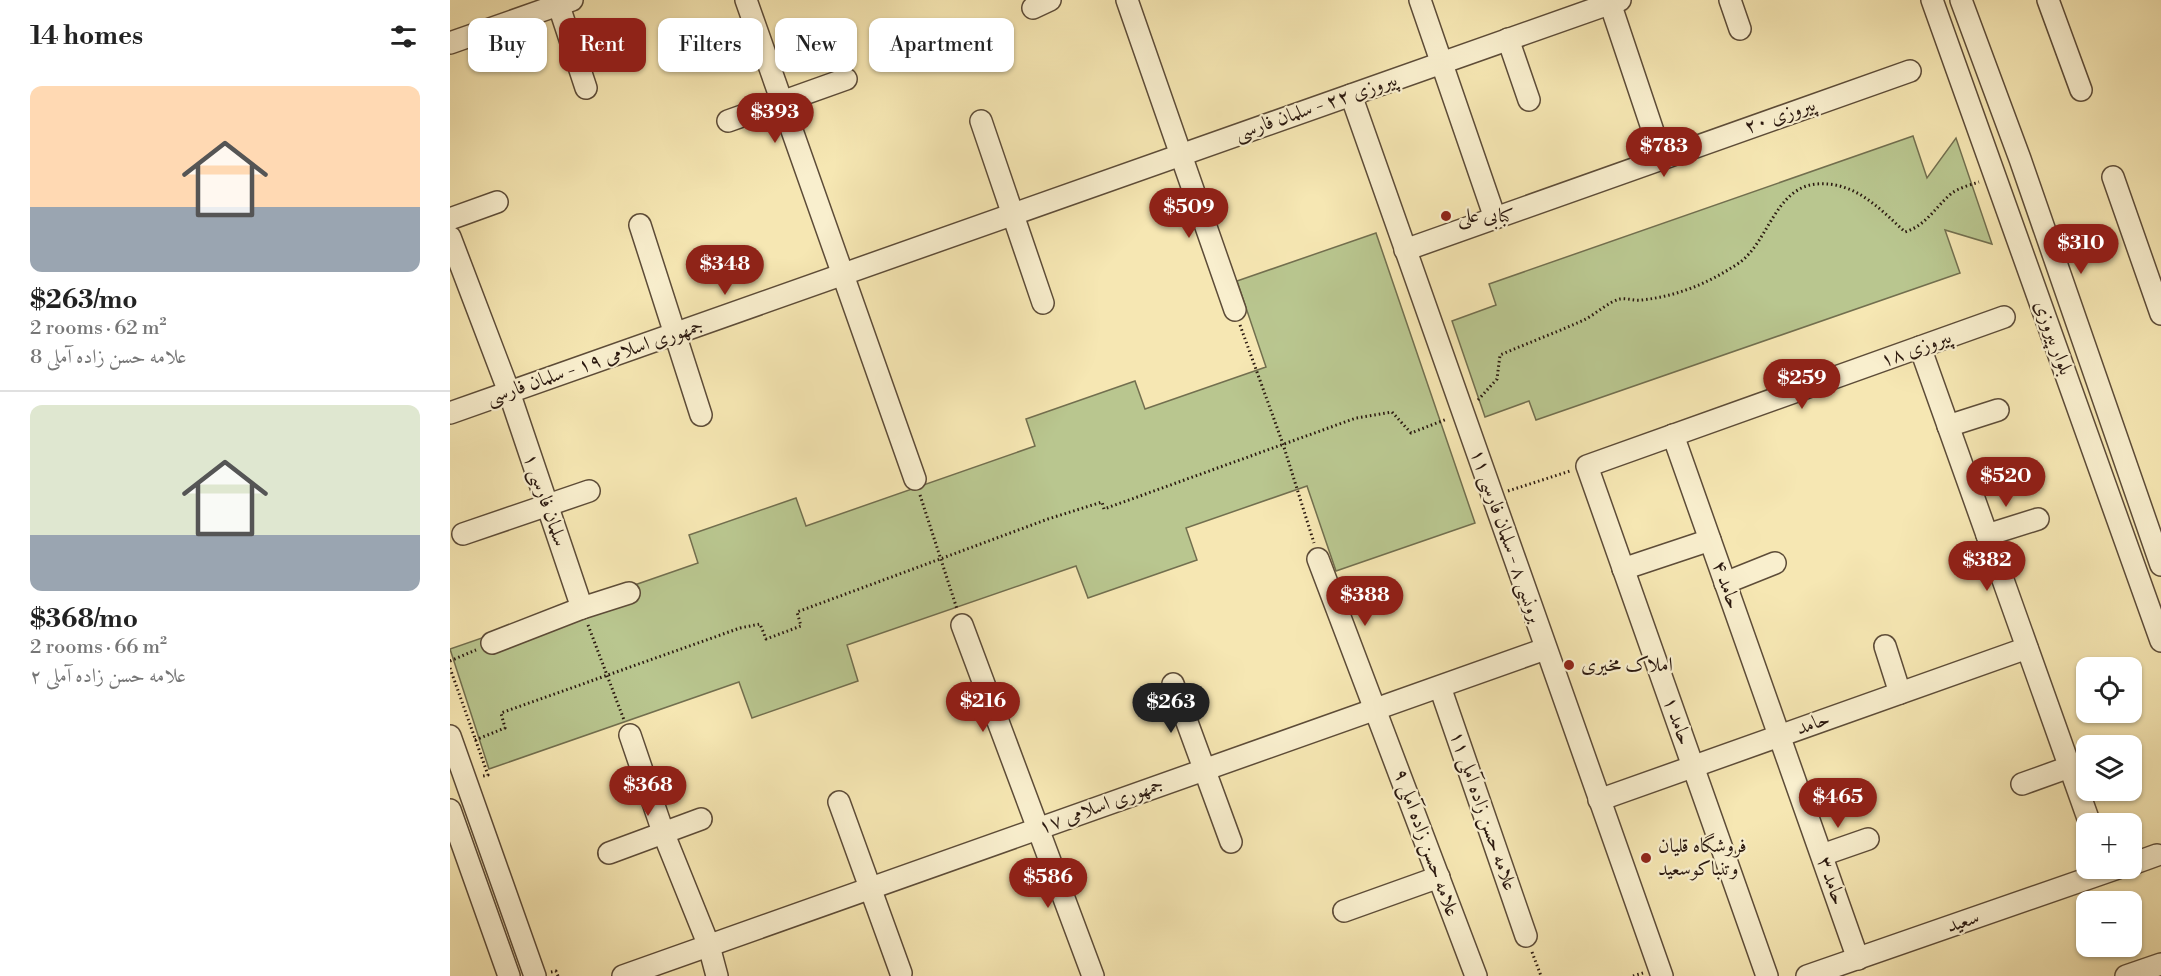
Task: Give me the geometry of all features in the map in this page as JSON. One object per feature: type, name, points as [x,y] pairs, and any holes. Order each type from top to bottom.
[{"type":"street","points":[[746,0],[915,479]]},
{"type":"street","points":[[1128,0],[1179,156],[1234,310]]},
{"type":"street","points":[[1420,0],[1495,218]]},
{"type":"street","points":[[1730,0],[1740,28]]},
{"type":"street","name":"بلوار پیروزی","points":[[1932,0],[2161,641]]},
{"type":"street","name":"بلوار پیروزی","points":[[1961,0],[2156,534],[2161,565]]},
{"type":"street","points":[[2048,0],[2081,90]]},
{"type":"street","points":[[1613,1],[1662,158]]},
{"type":"street","name":"پیروزی ۲۲ - سلمان فارسی","points":[[1012,215],[1613,1]]},
{"type":"street","points":[[450,43],[562,2],[586,88]]},
{"type":"street","points":[[1508,39],[1529,100]]},
{"type":"street","name":"پیروزی ۲۰","points":[[1405,250],[1910,71]]},
{"type":"street","points":[[728,121],[782,104],[846,79]]},
{"type":"street","name":"برونسی ۸ - سلمان فارسی ۱۱","points":[[1351,95],[1662,976]]},
{"type":"street","points":[[981,121],[1043,303]]},
{"type":"street","points":[[2114,177],[2161,314]]},
{"type":"street","points":[[450,219],[497,202]]},
{"type":"street","name":"جمهوری اسلامی ۱۹ - سلمان فارسی","points":[[450,413],[1012,215]]},
{"type":"street","points":[[640,225],[701,414]]},
{"type":"street","name":"سلمان فارسی ۱","points":[[450,237],[458,279],[509,392],[582,608]]},
{"type":"street","name":"پیروزی ۱۸","points":[[1587,466],[2004,317]]},
{"type":"street","points":[[1920,347],[2027,648],[2076,759]]},
{"type":"street","points":[[1948,426],[1998,410]]},
{"type":"street","name":"حامد ۴","points":[[1673,435],[1779,736]]},
{"type":"street","name":"حامد ۱","points":[[1587,466],[1767,976]]},
{"type":"street","points":[[463,534],[589,490]]},
{"type":"street","points":[[1987,535],[2038,519]]},
{"type":"street","points":[[2127,545],[2156,534]]},
{"type":"street","points":[[1623,569],[1710,540]]},
{"type":"street","name":"علامه حسن زاده آملی ۹","points":[[1318,559],[1476,976]]},
{"type":"street","points":[[1725,583],[1775,563]]},
{"type":"street","points":[[492,643],[582,608],[629,593]]},
{"type":"street","points":[[962,625],[1040,828],[1093,976]]},
{"type":"street","points":[[1885,646],[1900,693]]},
{"type":"street","name":"حامد","points":[[1599,800],[2027,648]]},
{"type":"street","name":"جمهوری اسلامی ۱۷","points":[[623,976],[1545,649]]},
{"type":"street","points":[[1173,684],[1231,842]]},
{"type":"street","name":"علامه حسن زاده آملی ۱۱","points":[[1440,687],[1526,936]]},
{"type":"street","points":[[630,735],[663,832],[708,946],[717,976]]},
{"type":"street","points":[[450,736],[536,976]]},
{"type":"street","name":"حامد ۳","points":[[1779,736],[1858,958]]},
{"type":"street","points":[[2022,784],[2076,765]]},
{"type":"street","points":[[838,802],[901,973]]},
{"type":"street","points":[[450,810],[509,976]]},
{"type":"street","points":[[609,853],[701,819]]},
{"type":"street","points":[[1822,855],[1868,839]]},
{"type":"street","points":[[2142,860],[2157,855]]},
{"type":"street","points":[[1344,911],[1439,877]]},
{"type":"street","name":"سعید","points":[[1808,976],[2085,879]]},
{"type":"street","points":[[2126,976],[2161,964]]},
{"type":"path","points":[[475,740],[505,728],[501,713],[740,628],[760,624],[766,639],[801,626],[796,612],[1102,502],[1104,509],[1356,418],[1392,412],[1411,433],[1463,413],[1485,394],[1497,379],[1500,355],[1586,319],[1620,299],[1640,301],[1678,293],[1717,277],[1744,260],[1781,205],[1803,188],[1816,184],[1844,186],[1876,204],[1905,232],[1928,220],[1932,212],[1955,191],[1995,176]]},
{"type":"path","points":[[1234,310],[1283,444],[1318,559]]},
{"type":"path","points":[[1492,496],[1587,466]]},
{"type":"path","points":[[915,479],[962,625]]},
{"type":"path","points":[[582,608],[630,735]]},
{"type":"path","points":[[450,661],[492,643]]},
{"type":"path","points":[[450,668],[488,775],[466,782]]},
{"type":"path","points":[[1526,936],[1541,976]]},
{"type":"green space","points":[[1913,136],[1927,178],[1956,138],[1992,244],[1945,230],[1960,273],[1536,420],[1529,401],[1485,417],[1452,321],[1496,305],[1489,284]]},
{"type":"green space","points":[[1376,233],[1475,523],[1336,571],[1307,486],[1186,528],[1197,560],[1088,598],[1076,566],[847,645],[858,681],[752,718],[739,682],[489,769],[450,649],[698,563],[689,535],[796,498],[806,526],[1035,446],[1026,419],[1135,381],[1145,409],[1266,367],[1237,281]]},
{"type":"place","name":"کبابی علی","points":[[1446,216]]},
{"type":"place","name":"املاک مخیری","points":[[1569,665]]},
{"type":"place","name":"فروشگاه قلیان وتنباکوسعید","points":[[1646,858]]}]
